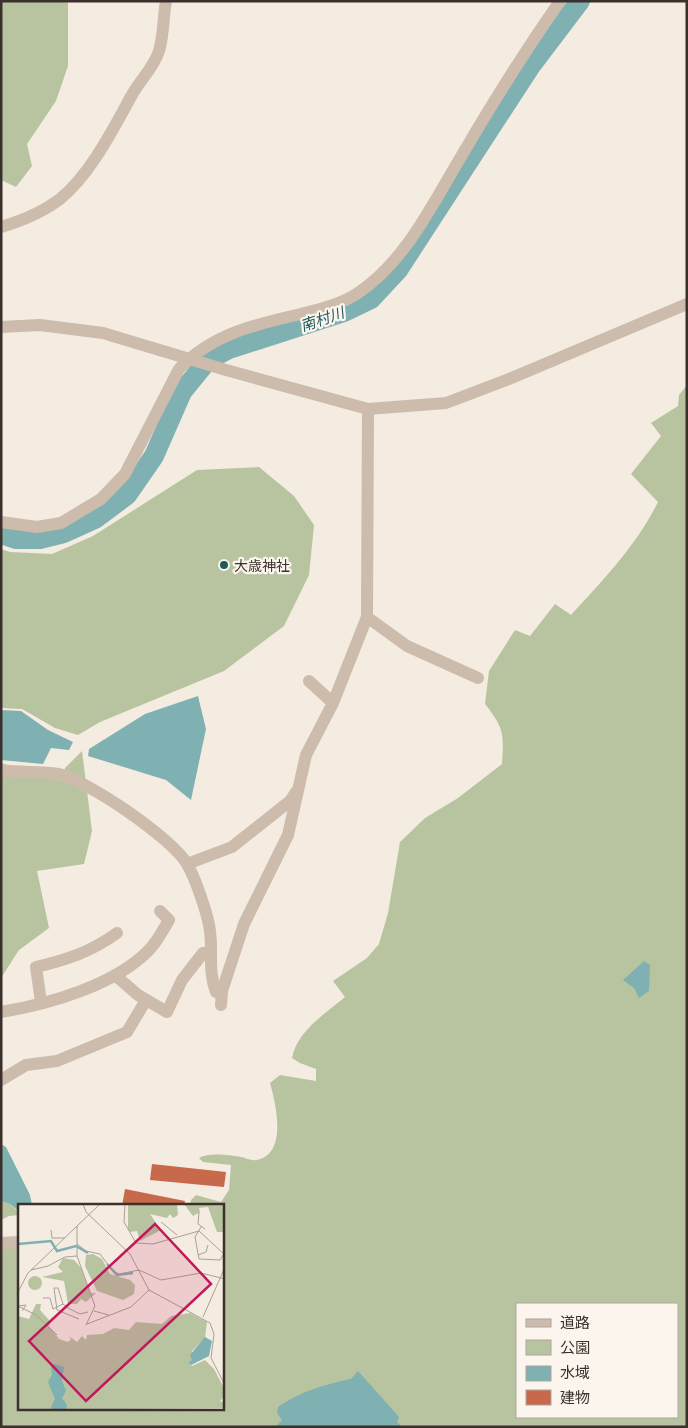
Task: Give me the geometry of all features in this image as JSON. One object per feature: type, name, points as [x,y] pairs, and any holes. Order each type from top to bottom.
[{"type":"street","points":[[1,228],[47,207],[61,198],[82,174],[117,125],[134,92],[156,61],[160,48],[166,1]]},
{"type":"street","points":[[1,522],[37,527],[61,523],[101,499],[126,474],[179,369],[188,359],[216,339],[254,325],[327,308],[356,295],[376,280],[400,254],[499,93],[560,1]]},
{"type":"street","points":[[1,328],[40,325],[103,333],[323,398],[368,409],[446,403],[518,376],[687,304]]},
{"type":"street","points":[[1,770],[59,774],[98,793],[159,834],[188,864],[209,926],[210,978],[221,1000],[244,924],[288,835],[301,785],[306,755],[333,703],[368,617],[368,409]]},
{"type":"street","points":[[368,617],[407,646],[478,678]]},
{"type":"street","points":[[309,681],[333,703]]},
{"type":"street","points":[[188,864],[232,847],[290,801],[301,785]]},
{"type":"street","points":[[1,1012],[103,983],[116,976],[150,949],[169,920],[160,911]]},
{"type":"street","points":[[41,1002],[36,967],[70,959],[99,947],[117,933]]},
{"type":"street","points":[[116,976],[146,1000],[167,1012],[182,980],[203,953],[211,952]]},
{"type":"street","points":[[1,1080],[26,1066],[57,1061],[127,1032],[146,1000]]},
{"type":"street","points":[[1,1243],[18,1242]]},
{"type":"green space","points":[[1,1],[68,1],[68,66],[56,101],[27,144],[32,166],[16,187],[1,180]]},
{"type":"green space","points":[[687,385],[687,1427],[1,1427],[1,1237],[18,1237],[18,1410],[224,1410],[224,1204],[190,1204],[196,1195],[221,1202],[229,1190],[231,1165],[203,1162],[199,1158],[208,1155],[220,1155],[256,1160],[266,1156],[273,1149],[276,1139],[277,1115],[270,1083],[280,1075],[316,1081],[316,1069],[292,1058],[295,1048],[306,1031],[345,997],[333,981],[367,958],[379,944],[388,913],[400,842],[425,818],[458,798],[502,764],[503,738],[496,719],[485,704],[489,671],[515,630],[530,636],[555,604],[571,615],[630,548],[658,502],[631,474],[661,436],[651,423],[678,406],[679,395]]},
{"type":"green space","points":[[259,467],[294,496],[314,525],[309,575],[284,626],[224,671],[100,722],[78,735],[55,728],[22,709],[1,708],[1,549],[10,552],[52,554],[93,536],[197,470]]},
{"type":"green space","points":[[82,751],[92,831],[84,864],[37,871],[49,928],[19,950],[1,978],[1,763],[61,781],[65,768]]},
{"type":"green space","points":[[1,1201],[10,1204],[18,1211],[18,1215],[9,1216],[1,1220]]},
{"type":"water","points":[[198,696],[206,729],[191,800],[166,780],[88,756],[89,749],[145,714]]},
{"type":"water","points":[[1,710],[21,711],[48,730],[73,742],[69,750],[51,748],[43,764],[1,760]]},
{"type":"water","points":[[644,961],[650,965],[649,991],[639,998],[634,988],[623,980]]},
{"type":"water","points":[[1,1144],[6,1147],[30,1195],[32,1204],[18,1204],[18,1210],[10,1204],[1,1201]]},
{"type":"water","points":[[358,1371],[399,1417],[397,1422],[402,1427],[275,1427],[282,1420],[277,1413],[278,1407],[313,1389],[351,1379]]},
{"type":"building","points":[[152,1164],[226,1172],[224,1187],[150,1180]]},
{"type":"building","points":[[125,1189],[185,1201],[184,1204],[122,1204]]},
{"type":"waterway","name":"南村川","points":[[1,534],[16,539],[40,539],[64,533],[95,519],[127,495],[154,456],[182,392],[208,360],[229,349],[344,312],[371,299],[398,270],[530,67],[580,1]]},
{"type":"place","name":"大歳神社","points":[[224,565]]}]
